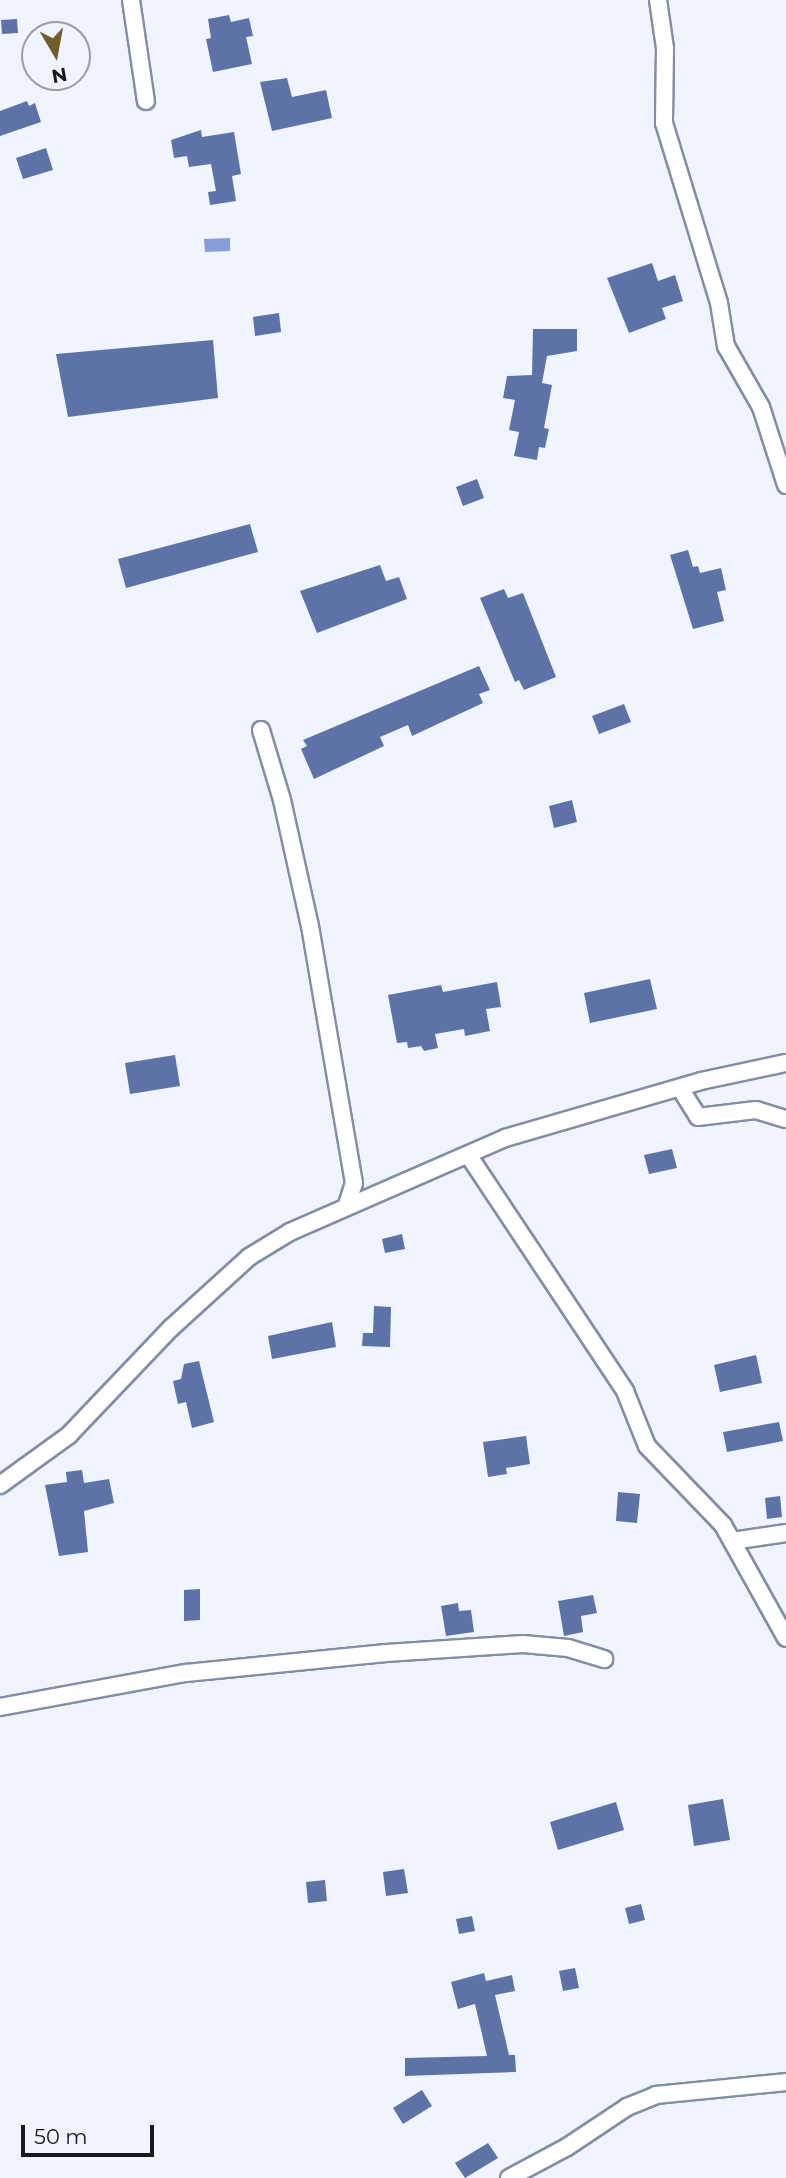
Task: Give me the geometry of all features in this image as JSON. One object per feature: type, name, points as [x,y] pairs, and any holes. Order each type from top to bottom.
[{"type":"street","points":[[131,0],[146,101]]},
{"type":"street","points":[[657,0],[665,48],[664,123],[719,303],[726,346],[761,407],[786,485]]},
{"type":"street","points":[[261,730],[282,800],[310,926],[354,1183],[347,1205]]},
{"type":"street","points":[[0,1485],[69,1436],[171,1328],[249,1257],[347,1205],[469,1156],[505,1138],[680,1088],[786,1063]]},
{"type":"street","points":[[680,1088],[698,1117],[756,1110],[786,1119]]},
{"type":"street","points":[[469,1156],[625,1391],[648,1446],[723,1525],[786,1638]]},
{"type":"street","points":[[732,1541],[786,1533]]},
{"type":"street","points":[[0,1707],[186,1673],[411,1651],[523,1644],[568,1648],[604,1659]]},
{"type":"street","points":[[509,2178],[567,2147],[627,2107],[656,2095],[786,2082]]},
{"type":"water","points":[[230,238],[230,251],[205,252],[204,239]]},
{"type":"building","points":[[229,15],[231,22],[249,18],[253,36],[246,37],[252,64],[213,72],[206,39],[211,38],[208,19]]},
{"type":"building","points":[[17,19],[18,33],[2,34],[1,20]]},
{"type":"building","points":[[287,78],[292,97],[326,90],[332,118],[272,131],[260,82]]},
{"type":"building","points":[[27,101],[29,106],[35,103],[41,122],[0,136],[0,111]]},
{"type":"building","points":[[201,130],[202,137],[234,132],[241,174],[232,176],[236,201],[210,205],[208,192],[216,191],[211,164],[189,167],[187,156],[174,158],[171,140]]},
{"type":"building","points":[[46,148],[53,170],[23,179],[16,158]]},
{"type":"building","points":[[652,263],[658,281],[675,275],[683,301],[662,308],[666,319],[629,333],[607,278]]},
{"type":"building","points":[[279,313],[281,332],[255,336],[253,317]]},
{"type":"building","points":[[533,329],[577,329],[577,351],[547,356],[542,383],[552,385],[544,428],[549,429],[545,448],[539,447],[537,460],[514,456],[519,432],[509,430],[515,400],[503,398],[507,376],[532,375]]},
{"type":"building","points":[[213,340],[218,398],[68,417],[56,354]]},
{"type":"building","points":[[477,479],[484,498],[463,506],[456,487]]},
{"type":"building","points":[[250,524],[258,552],[126,588],[118,559]]},
{"type":"building","points":[[688,550],[693,567],[698,566],[700,573],[721,568],[726,590],[717,592],[724,621],[693,629],[670,555]]},
{"type":"building","points":[[380,565],[386,581],[399,577],[407,599],[317,633],[300,591]]},
{"type":"building","points":[[504,589],[508,598],[523,593],[556,677],[524,690],[519,680],[515,682],[480,598]]},
{"type":"building","points":[[479,666],[490,690],[479,694],[483,703],[412,736],[408,725],[380,737],[384,746],[314,779],[301,749],[307,746],[303,740]]},
{"type":"building","points":[[624,704],[631,722],[599,734],[592,716]]},
{"type":"building","points":[[572,800],[577,822],[554,828],[549,806]]},
{"type":"building","points":[[650,979],[657,1009],[590,1023],[584,993]]},
{"type":"building","points":[[497,982],[501,1007],[486,1009],[490,1031],[465,1036],[464,1029],[435,1034],[438,1048],[424,1051],[421,1046],[408,1048],[407,1042],[397,1043],[388,995],[441,985],[443,992]]},
{"type":"building","points":[[175,1055],[180,1086],[130,1094],[125,1063]]},
{"type":"building","points":[[672,1149],[677,1168],[649,1174],[644,1155]]},
{"type":"building","points":[[402,1234],[405,1249],[385,1253],[382,1239]]},
{"type":"building","points":[[374,1306],[391,1307],[390,1347],[362,1346],[363,1333],[373,1333]]},
{"type":"building","points":[[332,1322],[336,1347],[272,1359],[268,1336]]},
{"type":"building","points":[[756,1355],[762,1383],[720,1392],[714,1365]]},
{"type":"building","points":[[199,1361],[214,1422],[192,1428],[186,1402],[178,1404],[173,1381],[181,1379],[184,1364]]},
{"type":"building","points":[[779,1422],[783,1441],[727,1452],[723,1432]]},
{"type":"building","points":[[526,1436],[530,1464],[506,1468],[507,1474],[488,1477],[483,1442]]},
{"type":"building","points":[[82,1470],[84,1483],[109,1479],[114,1503],[84,1511],[88,1552],[59,1556],[45,1485],[67,1482],[66,1472]]},
{"type":"building","points":[[618,1492],[640,1494],[637,1523],[616,1521]]},
{"type":"building","points":[[780,1496],[782,1517],[767,1519],[765,1498]]},
{"type":"building","points":[[200,1589],[200,1620],[184,1621],[184,1590]]},
{"type":"building","points":[[593,1595],[597,1613],[581,1616],[583,1632],[564,1636],[558,1601]]},
{"type":"building","points":[[458,1603],[459,1611],[471,1610],[474,1632],[446,1636],[441,1606]]},
{"type":"building","points":[[723,1799],[730,1840],[694,1846],[688,1805]]},
{"type":"building","points":[[616,1802],[624,1830],[558,1850],[550,1822]]},
{"type":"building","points":[[404,1869],[408,1893],[386,1896],[383,1872]]},
{"type":"building","points":[[325,1880],[327,1901],[308,1903],[306,1882]]},
{"type":"building","points":[[641,1904],[645,1920],[629,1924],[625,1908]]},
{"type":"building","points":[[472,1916],[475,1931],[459,1934],[456,1919]]},
{"type":"building","points":[[575,1968],[579,1988],[563,1991],[559,1971]]},
{"type":"building","points":[[484,1973],[486,1981],[512,1975],[515,1991],[495,1995],[509,2055],[515,2055],[516,2072],[405,2076],[405,2058],[487,2056],[475,2004],[458,2009],[451,1982]]},
{"type":"building","points":[[422,2090],[432,2106],[403,2124],[393,2108]]},
{"type":"building","points":[[488,2143],[498,2158],[465,2178],[455,2163]]}]
